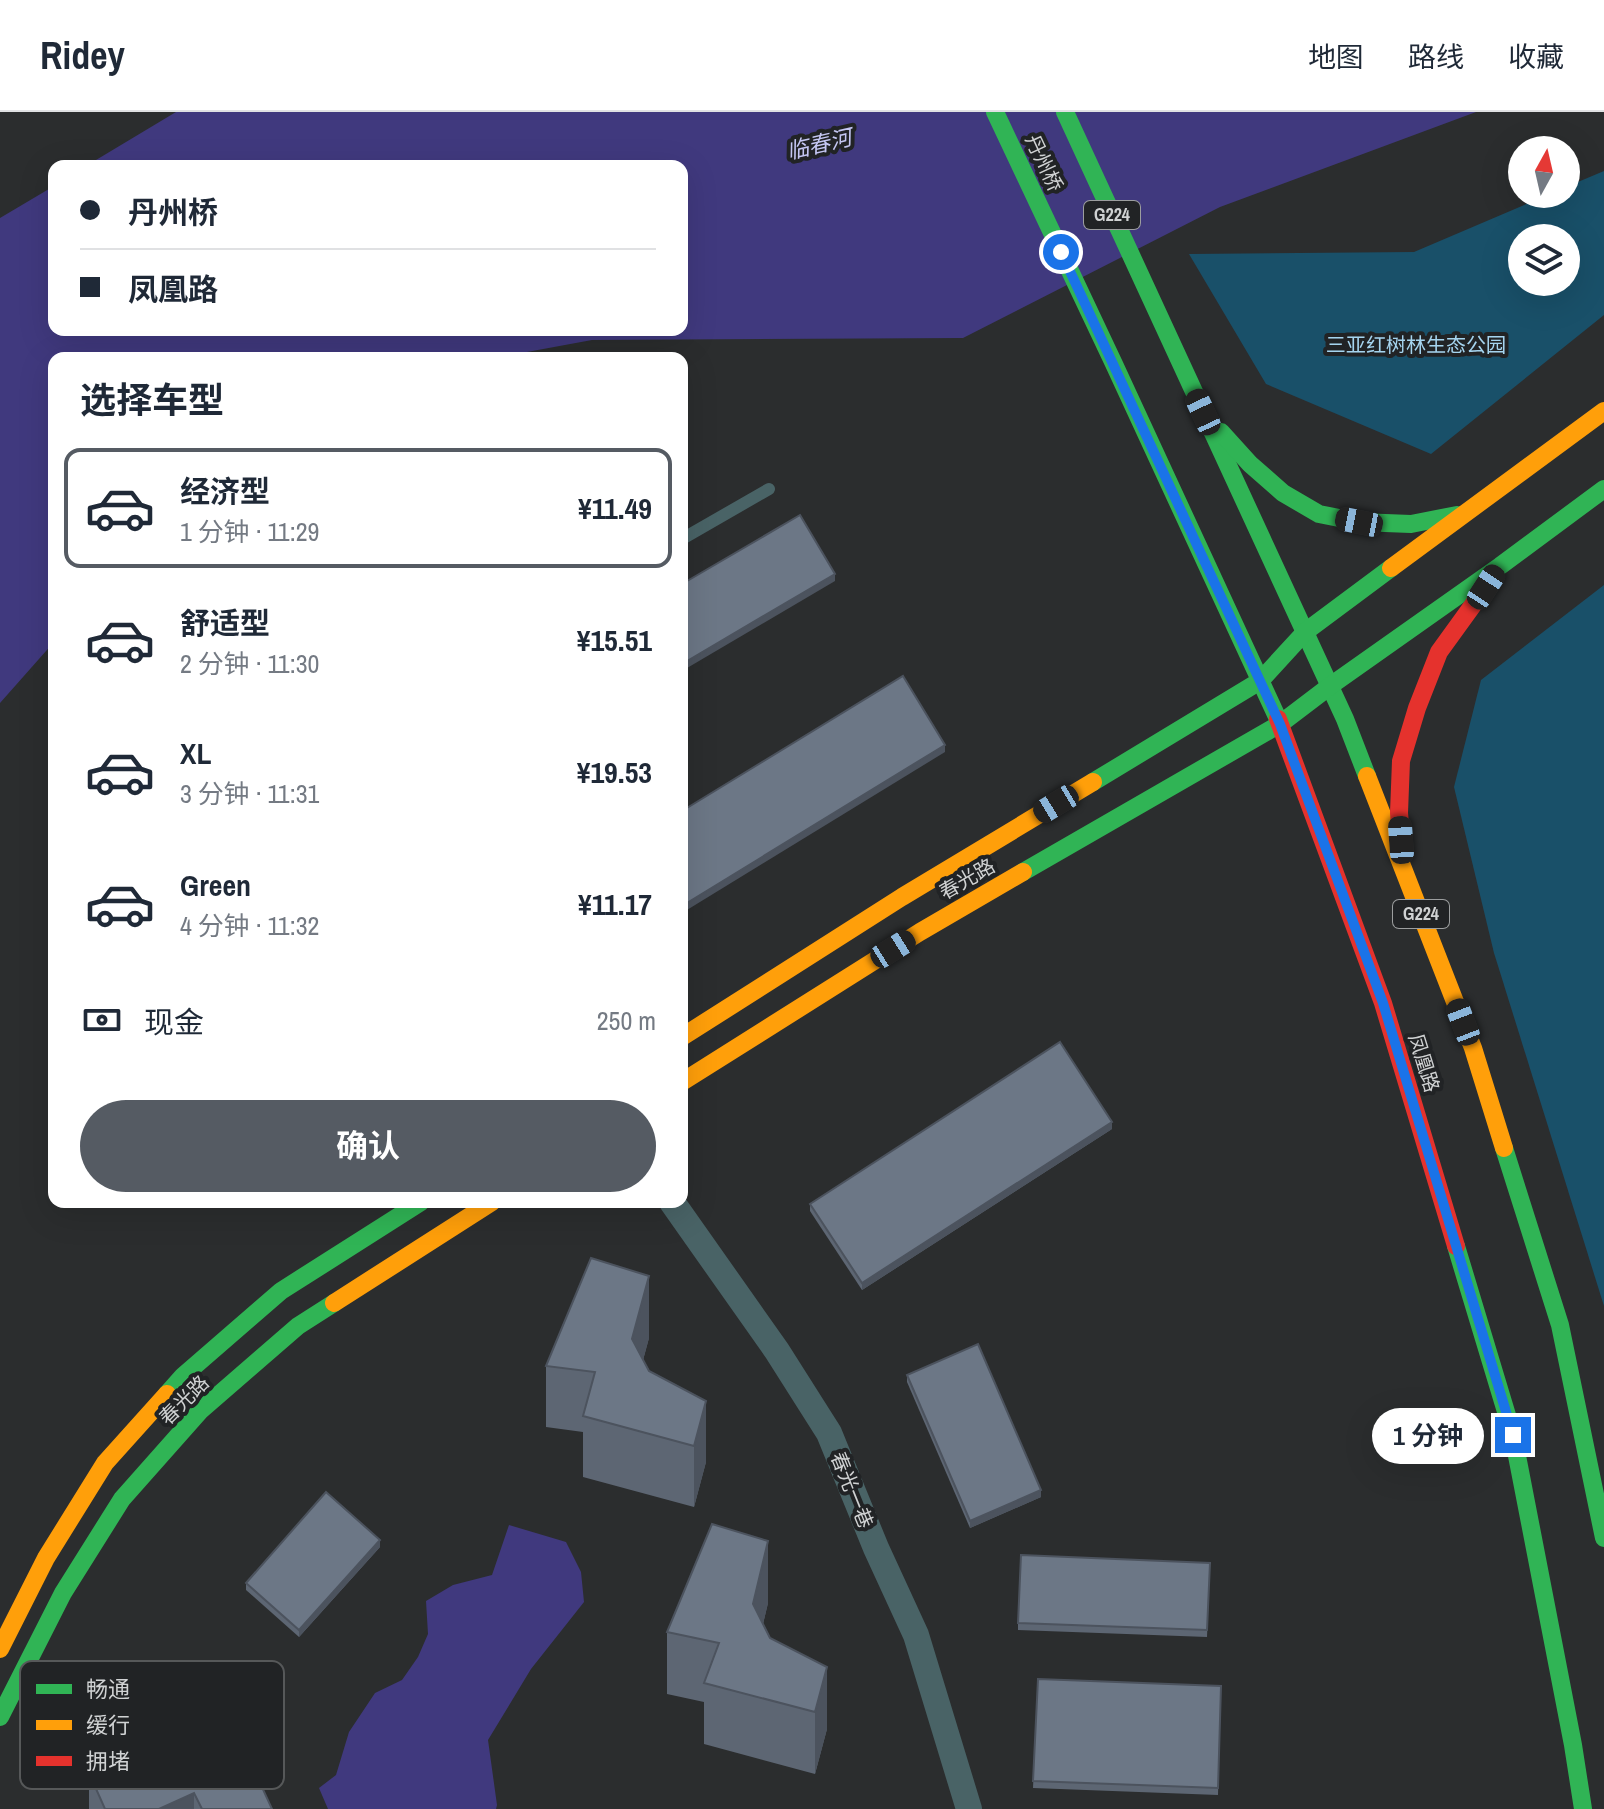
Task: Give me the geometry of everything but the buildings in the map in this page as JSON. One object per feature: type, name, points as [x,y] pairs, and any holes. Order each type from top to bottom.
[{"type":"main road","name":"丹州桥","points":[[995,112],[1114,364]]},
{"type":"main road","name":"丹州桥","points":[[1065,112],[1203,412]]},
{"type":"main road","name":"凤凰路","points":[[1114,364],[1280,724],[1383,1003],[1513,1435],[1583,1809]]},
{"type":"main road","name":"春光路","points":[[688,1033],[902,897],[1260,681],[1305,632],[1604,411]]},
{"type":"main road","points":[[1203,412],[1250,464],[1283,493],[1319,514],[1359,522],[1411,524],[1466,513]]},
{"type":"main road","name":"G224","points":[[1203,412],[1350,732],[1473,1048],[1560,1325],[1604,1538]]},
{"type":"main road","name":"春光路","points":[[688,1078],[920,932],[1280,724],[1604,489]]},
{"type":"main road","points":[[1403,868],[1399,813],[1401,761],[1417,708],[1439,652],[1500,566]]},
{"type":"main road","name":"春光路","points":[[0,1649],[46,1558],[105,1463],[183,1376],[281,1291],[412,1208]]},
{"type":"main road","name":"春光路","points":[[28,1661],[63,1593],[122,1499],[200,1411],[298,1326],[483,1208]]},
{"type":"main road","name":"春光路","points":[[0,1717],[20,1678]]},
{"type":"street","name":"春光一巷","points":[[676,1208],[777,1351],[829,1433],[916,1635],[969,1809]]},
{"type":"lane","points":[[688,536],[769,489]]},
{"type":"green space","name":"三亚红树林生态公园","points":[[1604,171],[1604,315],[1431,454],[1266,384],[1189,254],[1414,252],[1517,208],[1580,208],[1580,181]]},
{"type":"green space","points":[[1604,585],[1604,1306],[1494,953],[1454,787],[1481,680]]},
{"type":"water","name":"临春河","points":[[176,112],[1476,112],[1220,207],[963,338],[592,340],[527,352],[48,352],[48,649],[0,703],[0,218],[48,190],[48,336],[688,336],[688,160],[96,160]]},
{"type":"water","points":[[509,1525],[566,1542],[581,1572],[584,1602],[531,1669],[488,1740],[496,1809],[328,1809],[319,1788],[336,1775],[349,1732],[375,1693],[402,1680],[418,1657],[428,1634],[426,1601],[453,1585],[492,1575]]},
{"type":"traffic: fast","points":[[995,112],[1278,719]]},
{"type":"traffic: fast","points":[[1065,112],[1345,719],[1367,776]]},
{"type":"traffic: fast","points":[[1221,432],[1250,464],[1283,493],[1319,514],[1359,522],[1411,524],[1457,515]]},
{"type":"traffic: fast","points":[[1023,872],[1280,724],[1604,489]]},
{"type":"traffic: fast","points":[[1093,782],[1260,681],[1305,632],[1391,568]]},
{"type":"traffic: fast","points":[[1504,1148],[1560,1325],[1604,1538]]},
{"type":"traffic: fast","points":[[167,1394],[183,1376],[281,1291],[412,1208]]},
{"type":"traffic: fast","points":[[1456,1246],[1513,1435],[1583,1809]]},
{"type":"traffic: fast","points":[[28,1661],[63,1593],[122,1499],[200,1411],[298,1326],[334,1303]]},
{"type":"traffic: fast","points":[[0,1717],[20,1678]]},
{"type":"traffic: slow","points":[[1391,568],[1604,411]]},
{"type":"traffic: slow","points":[[1367,776],[1473,1048],[1504,1148]]},
{"type":"traffic: slow","points":[[688,1033],[902,897],[1093,782]]},
{"type":"traffic: slow","points":[[688,1078],[920,932],[1023,872]]},
{"type":"traffic: slow","points":[[334,1303],[483,1208]]},
{"type":"traffic: slow","points":[[0,1649],[46,1558],[105,1463],[167,1394]]},
{"type":"traffic: jam","points":[[1402,846],[1399,813],[1401,761],[1417,708],[1439,652],[1486,587]]},
{"type":"traffic: jam","points":[[1278,719],[1383,1003],[1456,1246]]},
{"type":"route","points":[[1061,252],[1280,724],[1383,1003],[1513,1435]]}]
